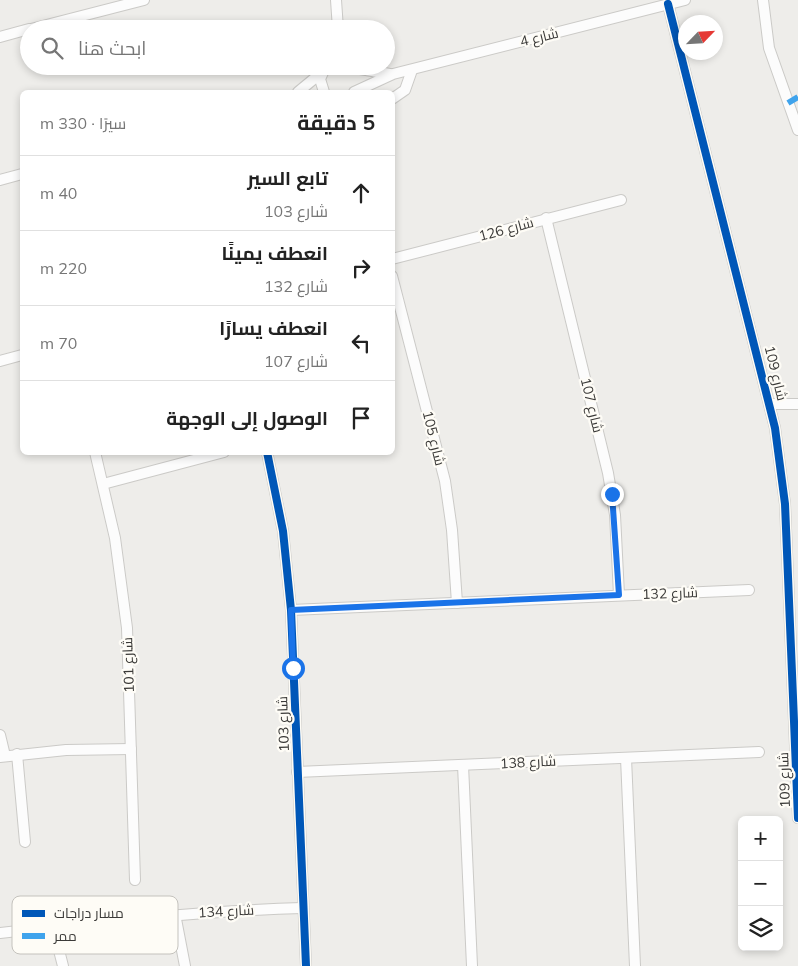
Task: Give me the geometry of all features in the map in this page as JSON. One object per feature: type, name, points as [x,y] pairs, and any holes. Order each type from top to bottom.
[{"type":"street","points":[[65,20],[144,0]]},
{"type":"street","points":[[336,0],[337,20]]},
{"type":"street","name":"شارع 4","points":[[395,74],[685,0]]},
{"type":"street","points":[[763,0],[771,55],[798,130]]},
{"type":"street","name":"شارع 109","points":[[668,4],[771,404],[785,504],[795,642],[798,818]]},
{"type":"street","points":[[0,36],[20,31]]},
{"type":"street","points":[[395,97],[405,90],[412,70]]},
{"type":"street","points":[[300,90],[316,75]]},
{"type":"street","points":[[322,75],[320,85],[323,90]]},
{"type":"street","points":[[355,90],[358,78],[357,75]]},
{"type":"street","name":"شارع 4","points":[[358,90],[391,75]]},
{"type":"street","points":[[0,180],[20,175]]},
{"type":"street","name":"شارع 126","points":[[395,258],[621,200]]},
{"type":"street","name":"شارع 107","points":[[546,218],[608,473],[615,522],[619,595]]},
{"type":"street","name":"شارع 105","points":[[395,288],[445,481],[452,530],[457,603]]},
{"type":"street","points":[[0,361],[20,356]]},
{"type":"street","points":[[771,404],[798,404]]},
{"type":"street","name":"شارع 101","points":[[96,455],[115,538],[124,598],[135,880]]},
{"type":"street","points":[[103,484],[213,455]]},
{"type":"street","name":"شارع 103","points":[[268,455],[283,530],[291,610],[302,908],[306,966]]},
{"type":"street","name":"شارع 132","points":[[291,610],[749,590]]},
{"type":"street","points":[[0,735],[3,756],[131,749]]},
{"type":"street","name":"شارع 138","points":[[297,772],[758,752]]},
{"type":"street","points":[[16,754],[25,842]]},
{"type":"street","points":[[626,758],[635,966]]},
{"type":"street","points":[[463,765],[472,966]]},
{"type":"street","name":"شارع 134","points":[[178,914],[302,908]]},
{"type":"street","points":[[178,931],[184,966]]},
{"type":"marked path","points":[[788,103],[798,97]]},
{"type":"cycle path","points":[[668,4],[775,428],[785,504],[798,818]]},
{"type":"cycle path","points":[[268,455],[283,531],[291,610],[306,966]]},
{"type":"route","points":[[293,668],[291,610],[619,595],[612,494]]}]
